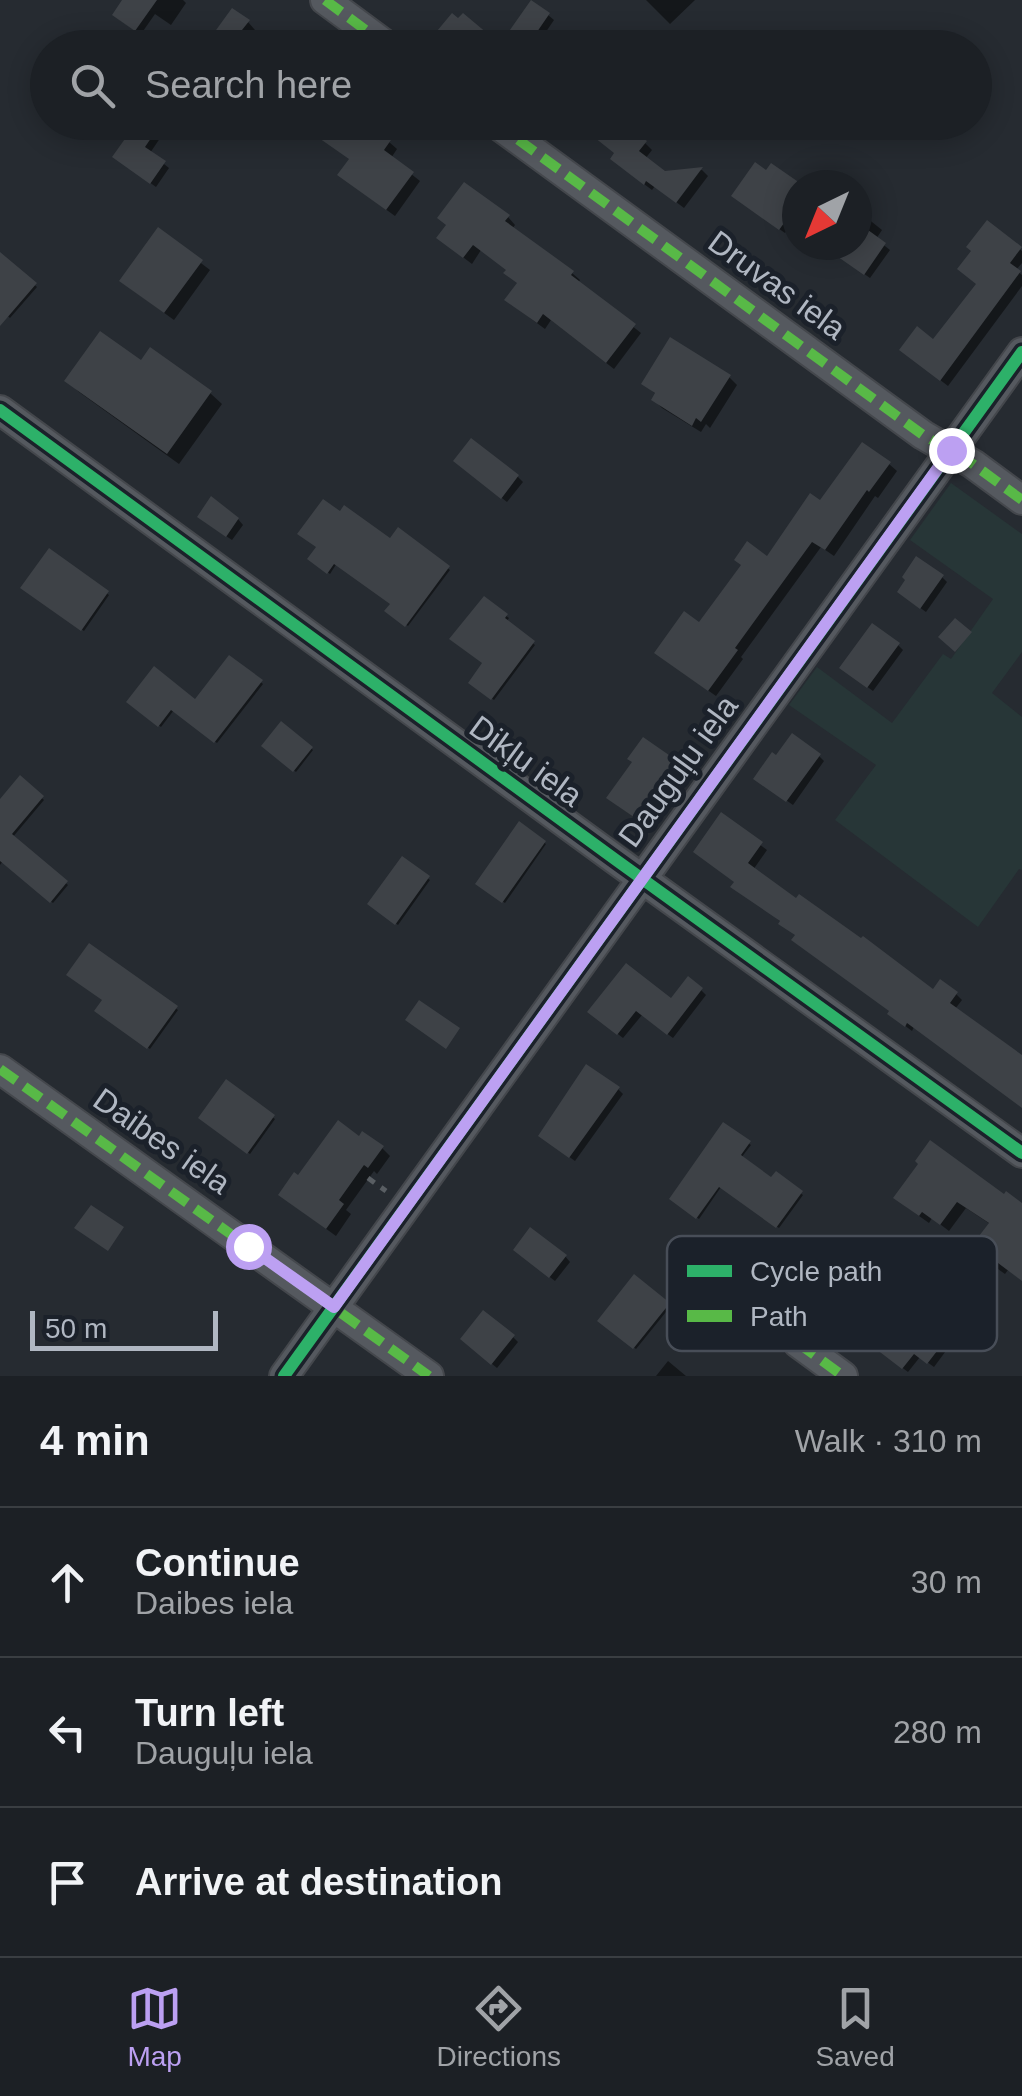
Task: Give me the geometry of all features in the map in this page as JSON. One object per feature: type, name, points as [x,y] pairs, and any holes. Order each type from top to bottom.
[{"type":"street","points":[[325,0],[366,30]]},
{"type":"street","name":"Druvas iela","points":[[519,140],[924,435],[1022,500]]},
{"type":"street","name":"Dauguļu iela","points":[[284,1376],[1022,352]]},
{"type":"street","name":"Dikļu iela","points":[[0,410],[1022,1153]]},
{"type":"street","name":"Daibes iela","points":[[0,1069],[429,1376]]},
{"type":"street","points":[[809,1351],[842,1376]]},
{"type":"path","points":[[368,1178],[380,1186]]},
{"type":"shaded area","points":[[951,483],[1022,534],[1022,652],[992,693],[1022,717],[1022,870],[978,927],[835,820],[876,765],[789,705],[817,667],[892,723],[943,654],[951,659],[993,599],[910,540]]},
{"type":"building","points":[[122,0],[157,0],[136,30],[112,15]]},
{"type":"building","points":[[531,0],[550,13],[538,30],[510,30]]},
{"type":"building","points":[[232,8],[250,20],[242,30],[216,30]]},
{"type":"building","points":[[452,13],[458,18],[463,13],[483,30],[438,30]]},
{"type":"building","points":[[124,140],[150,140],[145,147],[166,161],[150,184],[112,157]]},
{"type":"building","points":[[322,140],[391,140],[384,150],[414,172],[386,210],[337,175],[349,159]]},
{"type":"building","points":[[598,140],[646,140],[639,151],[665,171],[703,167],[676,203],[610,159],[614,153]]},
{"type":"building","points":[[755,162],[766,170],[771,163],[782,171],[782,226],[779,230],[731,196]]},
{"type":"building","points":[[464,182],[510,215],[505,221],[574,271],[571,275],[636,324],[606,363],[543,314],[537,323],[504,300],[517,283],[473,245],[463,258],[436,238],[446,225],[437,218]]},
{"type":"building","points":[[987,220],[1022,247],[1010,263],[1021,271],[940,381],[899,350],[917,326],[933,339],[976,284],[957,269],[971,251],[966,247]]},
{"type":"building","points":[[158,227],[203,260],[164,313],[119,281]]},
{"type":"building","points":[[872,233],[886,243],[864,275],[842,260],[872,260]]},
{"type":"building","points":[[0,252],[37,283],[0,326]]},
{"type":"building","points":[[100,331],[141,360],[150,347],[212,391],[167,454],[64,381]]},
{"type":"building","points":[[670,337],[731,375],[701,422],[696,418],[692,426],[651,400],[655,393],[641,384]]},
{"type":"building","points":[[471,438],[519,475],[501,499],[453,461]]},
{"type":"building","points":[[862,442],[891,462],[825,550],[812,542],[708,691],[654,653],[684,611],[699,622],[741,565],[734,560],[747,541],[767,556],[810,493],[820,500]]},
{"type":"building","points":[[211,496],[239,518],[226,537],[197,517]]},
{"type":"building","points":[[323,499],[340,511],[344,505],[390,538],[398,527],[450,566],[405,627],[384,611],[390,604],[334,564],[327,574],[307,559],[316,547],[297,534]]},
{"type":"building","points":[[49,548],[109,591],[81,631],[20,588]]},
{"type":"building","points":[[916,556],[944,575],[920,609],[897,592]]},
{"type":"building","points":[[484,596],[535,641],[491,700],[468,683],[482,663],[449,639]]},
{"type":"building","points":[[955,618],[972,632],[955,652],[938,637]]},
{"type":"building","points":[[872,623],[900,643],[867,688],[839,668]]},
{"type":"building","points":[[229,655],[263,680],[214,743],[171,710],[158,727],[126,702],[154,666],[195,699]]},
{"type":"building","points":[[281,721],[313,747],[293,772],[261,746]]},
{"type":"building","points":[[792,733],[821,754],[786,802],[753,779]]},
{"type":"building","points":[[643,737],[679,762],[638,820],[606,798],[632,762],[627,759]]},
{"type":"building","points":[[20,775],[44,796],[12,834],[68,881],[50,903],[0,861],[0,799]]},
{"type":"building","points":[[721,812],[763,842],[748,863],[796,898],[799,894],[863,936],[933,989],[940,979],[958,992],[950,1003],[1022,1055],[1022,1108],[907,1023],[905,1027],[887,1014],[889,1011],[791,940],[795,935],[778,924],[780,921],[730,887],[734,882],[693,852]]},
{"type":"building","points":[[519,821],[546,841],[502,903],[475,884]]},
{"type":"building","points":[[402,856],[430,876],[395,925],[367,904]]},
{"type":"building","points":[[89,943],[178,1006],[147,1049],[94,1011],[102,1000],[66,975]]},
{"type":"building","points":[[626,963],[671,998],[688,976],[703,988],[667,1035],[636,1011],[617,1035],[587,1012]]},
{"type":"building","points":[[419,1000],[460,1028],[446,1049],[405,1020]]},
{"type":"building","points":[[586,1064],[620,1087],[569,1158],[538,1136]]},
{"type":"building","points":[[226,1079],[275,1115],[247,1154],[198,1118]]},
{"type":"building","points":[[338,1120],[359,1136],[362,1131],[384,1146],[368,1168],[364,1165],[339,1200],[344,1204],[326,1229],[278,1195],[294,1172],[298,1175]]},
{"type":"building","points":[[723,1122],[751,1141],[741,1155],[771,1177],[776,1171],[803,1191],[776,1228],[719,1187],[696,1219],[669,1199]]},
{"type":"building","points":[[930,1140],[1022,1203],[1022,1281],[997,1264],[997,1236],[979,1236],[989,1223],[957,1202],[940,1225],[893,1198],[918,1164],[915,1161]]},
{"type":"building","points":[[91,1205],[124,1227],[108,1251],[74,1228]]},
{"type":"building","points":[[530,1227],[567,1255],[549,1278],[513,1250]]},
{"type":"building","points":[[634,1274],[667,1301],[667,1307],[633,1349],[597,1321]]},
{"type":"building","points":[[483,1310],[515,1335],[491,1365],[460,1339]]},
{"type":"building","points":[[879,1351],[937,1351],[927,1364],[914,1354],[902,1369]]},
{"type":"marked path","points":[[325,0],[366,30]]},
{"type":"marked path","points":[[519,140],[923,435],[973,464],[1022,500]]},
{"type":"marked path","points":[[0,1069],[429,1376]]},
{"type":"marked path","points":[[809,1351],[843,1376]]},
{"type":"cycle path","points":[[284,1376],[1022,352]]},
{"type":"cycle path","points":[[0,410],[1022,1153]]},
{"type":"route","points":[[248,1246],[334,1307],[951,450]]}]
